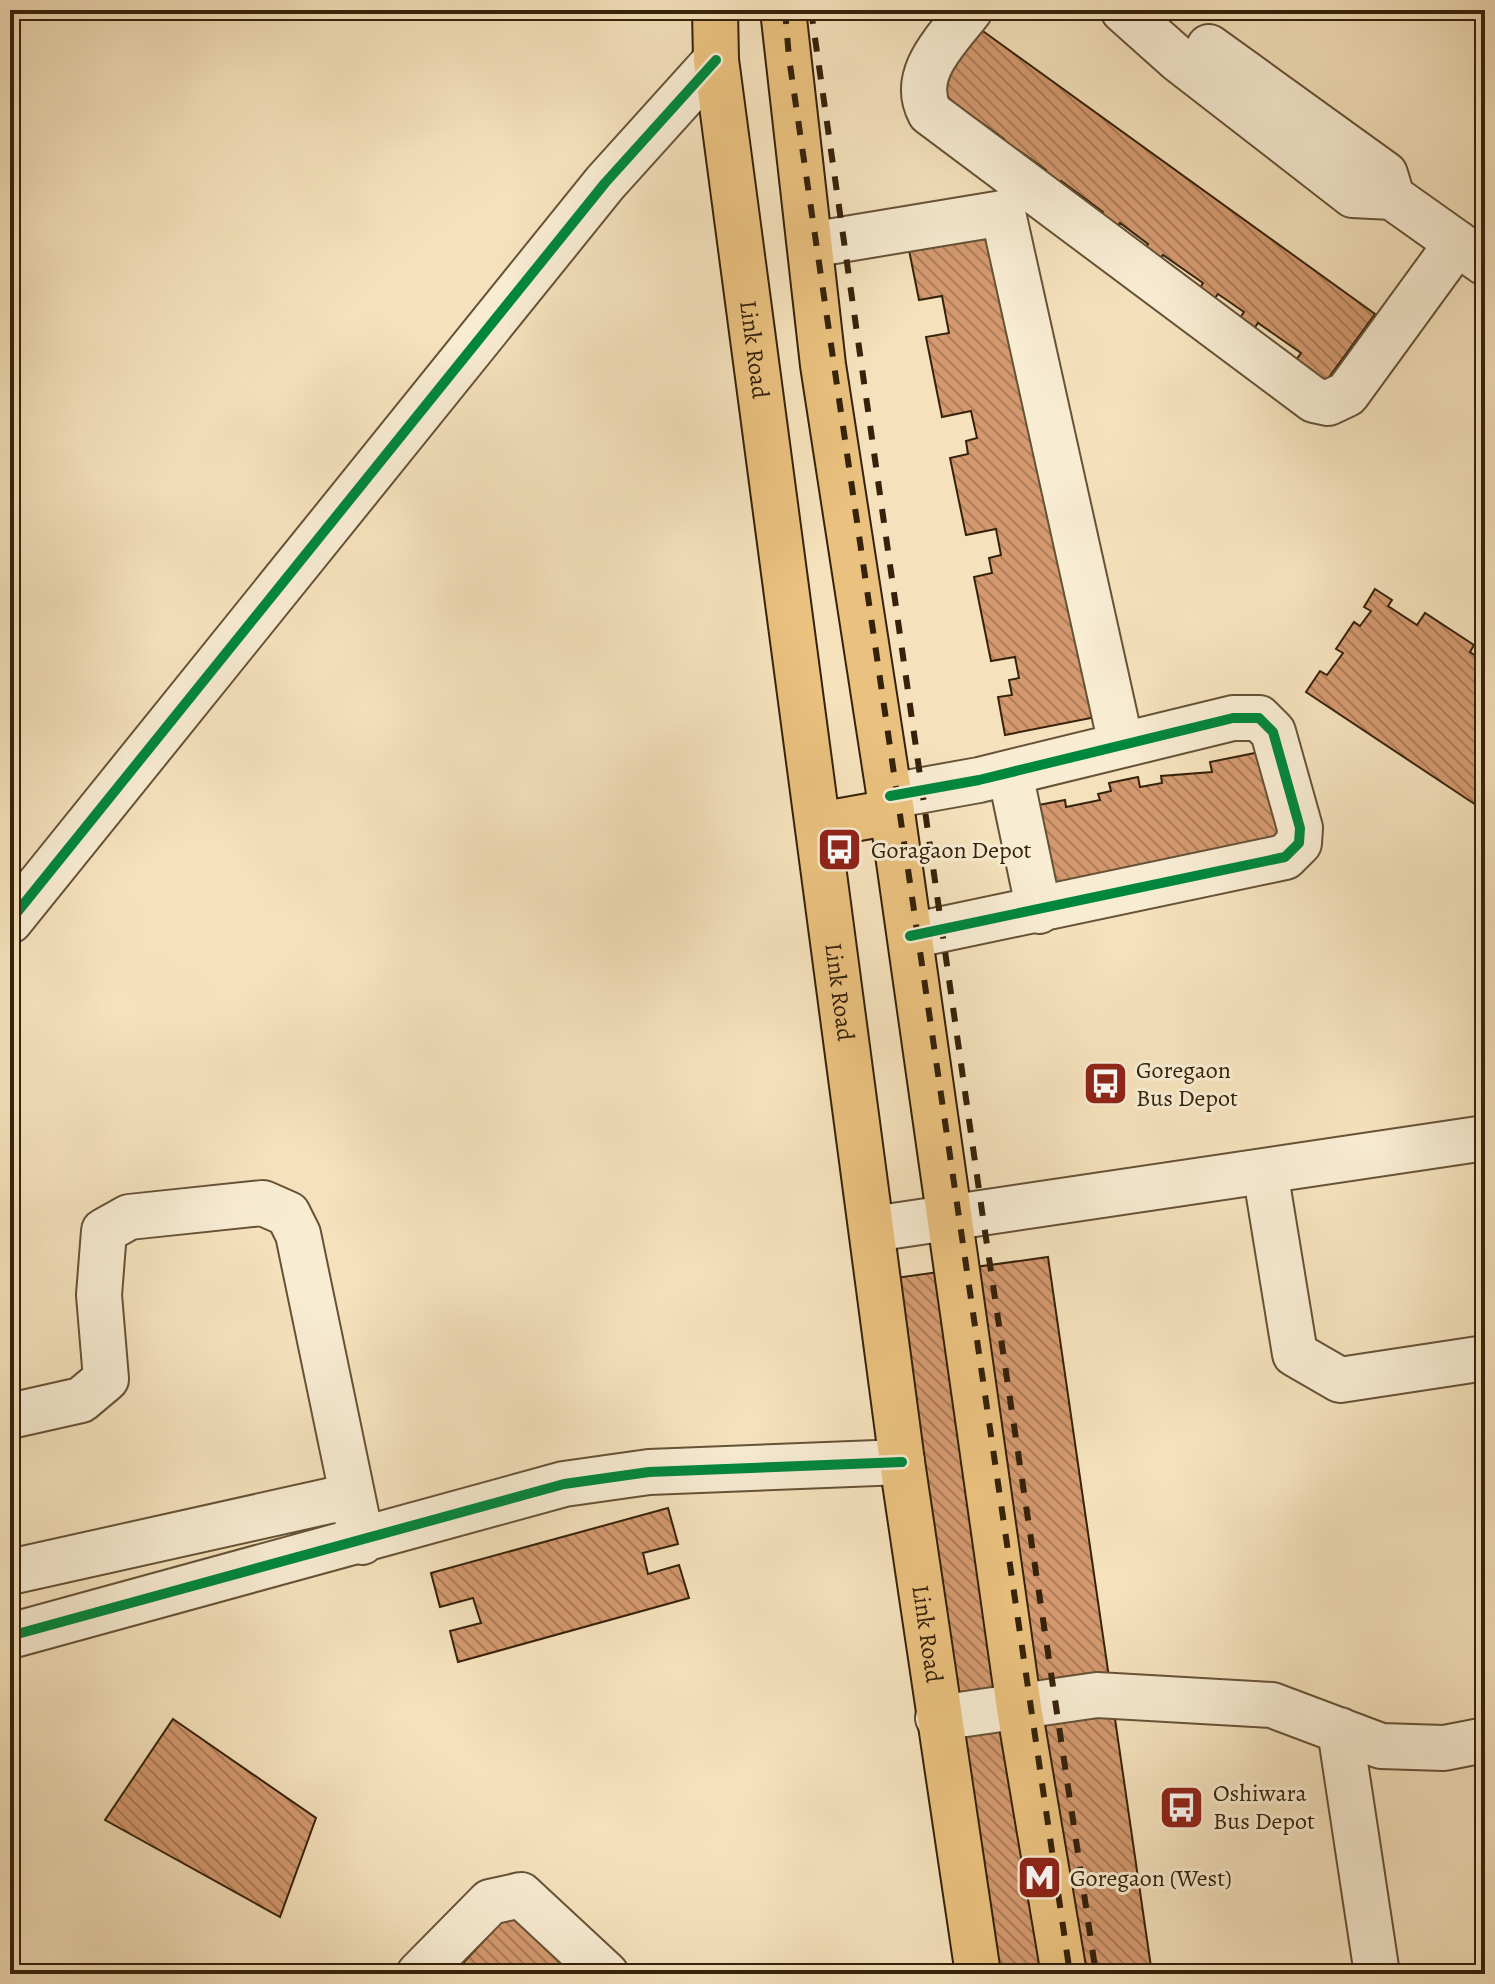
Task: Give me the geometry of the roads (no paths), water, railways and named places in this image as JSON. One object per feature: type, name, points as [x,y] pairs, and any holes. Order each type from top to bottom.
[{"type":"main road","name":"Link Road","points":[[715,10],[716,60],[902,1462],[978,1974]]},
{"type":"main road","points":[[783,10],[823,365],[891,804],[1019,1708],[1064,1974]]},
{"type":"main road","points":[[758,371],[823,365]]},
{"type":"main road","points":[[819,825],[891,804]]},
{"type":"street","points":[[970,10],[930,62],[923,100],[940,123],[1015,200],[1314,400],[1328,403],[1347,394],[1471,253],[1392,197],[1353,195],[1188,29],[1123,10]]},
{"type":"street","points":[[10,921],[605,183],[716,60]]},
{"type":"street","points":[[810,245],[1015,200]]},
{"type":"street","points":[[1015,200],[1121,744]]},
{"type":"street","points":[[891,804],[1121,744],[1233,718],[1259,718],[1273,732],[1300,828],[1299,843],[1285,857],[910,936]]},
{"type":"street","points":[[1010,773],[1039,911]]},
{"type":"street","points":[[873,1229],[1485,1138]]},
{"type":"street","points":[[1265,1171],[1295,1354],[1340,1380],[1485,1358]]},
{"type":"street","points":[[10,1416],[81,1400],[106,1379],[99,1295],[104,1231],[129,1217],[263,1203],[288,1214],[298,1234],[362,1542]]},
{"type":"street","points":[[10,1636],[362,1542],[564,1484],[649,1472],[902,1462]]},
{"type":"street","points":[[10,1572],[351,1496]]},
{"type":"street","points":[[938,1718],[1097,1695],[1272,1705],[1381,1746],[1444,1748],[1485,1740]]},
{"type":"street","points":[[1340,1730],[1377,1974]]},
{"type":"street","points":[[419,1974],[490,1902],[521,1895],[606,1974]]},
{"type":"railway","points":[[785,10],[789,58],[1070,1974]]},
{"type":"railway","points":[[811,10],[983,1218],[1096,1974]]},
{"type":"place","name":"Goragaon Depot","points":[[840,850]]},
{"type":"place","name":"Goregaon Bus Depot","points":[[1105,1084]]},
{"type":"place","name":"Oshiwara Bus Depot","points":[[1182,1807]]},
{"type":"place","name":"Goregaon (West)","points":[[1039,1878]]}]
